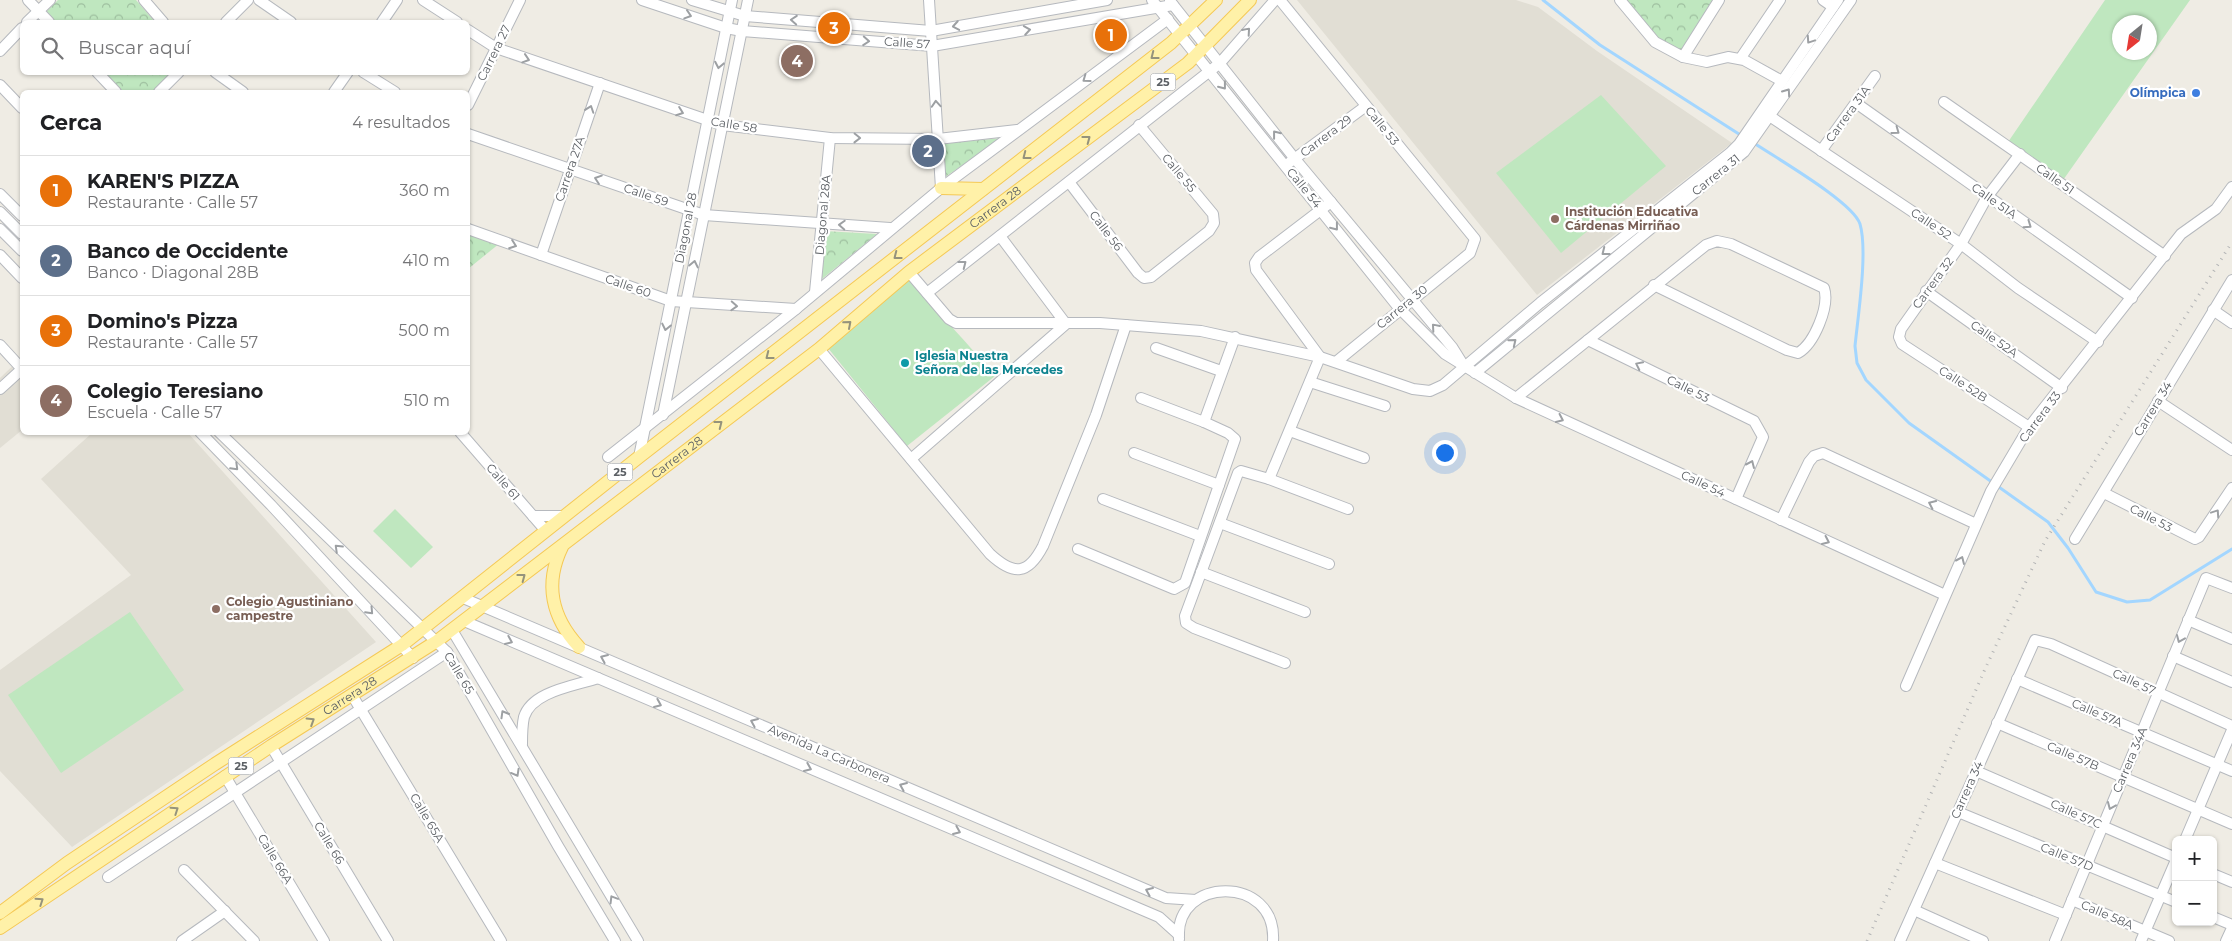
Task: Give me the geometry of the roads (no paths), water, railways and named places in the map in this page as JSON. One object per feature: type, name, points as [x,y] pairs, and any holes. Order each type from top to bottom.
[{"type":"main road","name":"Carrera 28","points":[[0,913],[67,863],[215,764],[402,645],[1185,30],[1216,0]]},
{"type":"main road","name":"Carrera 28","points":[[0,928],[225,776],[437,642],[720,423],[819,349],[909,272],[1202,50],[1250,0]]},
{"type":"main road","points":[[941,188],[983,189]]},
{"type":"main road","points":[[562,547],[554,570],[552,594],[561,623],[579,648]]},
{"type":"street","points":[[28,0],[47,20]]},
{"type":"street","points":[[29,20],[50,0]]},
{"type":"street","points":[[144,0],[162,20]]},
{"type":"street","points":[[228,20],[248,0]]},
{"type":"street","points":[[259,0],[288,20]]},
{"type":"street","points":[[383,20],[397,0]]},
{"type":"street","points":[[423,0],[454,20]]},
{"type":"street","name":"Carrera 27","points":[[470,101],[520,0]]},
{"type":"street","name":"Calle 57","points":[[642,0],[726,28],[742,31],[932,46],[1171,2]]},
{"type":"street","name":"Calle 57","points":[[692,0],[745,16],[931,31],[1107,0]]},
{"type":"street","name":"Diagonal 28","points":[[639,457],[732,0]]},
{"type":"street","name":"Diagonal 28","points":[[663,415],[748,0]]},
{"type":"street","points":[[929,0],[941,188]]},
{"type":"street","name":"Carrera 28","points":[[927,293],[1220,63],[1275,0]]},
{"type":"street","name":"Calle 53","points":[[1280,0],[1475,239],[1470,253]]},
{"type":"street","points":[[1683,57],[1719,0]]},
{"type":"street","points":[[1740,59],[1780,0]]},
{"type":"street","points":[[1823,0],[1835,4]]},
{"type":"street","name":"Carrera 31","points":[[1475,373],[1743,146],[1851,0]]},
{"type":"street","points":[[1623,1],[1655,42],[1683,57],[1708,62],[1728,57],[1740,59],[1756,65],[1782,81]]},
{"type":"street","name":"Calle 54","points":[[1171,2],[1185,30],[1202,50],[1220,63],[1330,202],[1452,347],[1464,366]]},
{"type":"street","name":"Calle 54","points":[[1156,4],[1168,19],[1185,30]]},
{"type":"street","name":"Carrera 31","points":[[1766,113],[1782,81],[1835,4]]},
{"type":"street","points":[[608,457],[645,430],[796,309],[890,228],[941,188],[1168,19]]},
{"type":"street","points":[[0,51],[20,30]]},
{"type":"street","name":"Calle 58","points":[[470,31],[496,48],[707,122],[722,125],[830,138],[938,139],[1018,130]]},
{"type":"street","name":"Calle 54","points":[[1202,50],[1210,70],[1399,308],[1445,354],[1516,398],[1945,595]]},
{"type":"street","points":[[100,75],[114,90]]},
{"type":"street","points":[[161,90],[176,75]]},
{"type":"street","points":[[219,75],[240,90]]},
{"type":"street","points":[[335,90],[346,75]]},
{"type":"street","points":[[368,75],[392,90]]},
{"type":"street","name":"Carrera 31A","points":[[1821,152],[1875,76]]},
{"type":"street","name":"Carrera 27A","points":[[540,255],[600,83]]},
{"type":"street","points":[[0,86],[20,106]]},
{"type":"street","name":"Calle 51","points":[[1944,102],[2165,256]]},
{"type":"street","name":"Calle 51A","points":[[1856,103],[2132,298]]},
{"type":"street","name":"Carrera 29","points":[[1286,166],[1366,106]]},
{"type":"street","name":"Calle 52","points":[[1766,113],[1821,152],[1961,244],[2018,288],[2098,342]]},
{"type":"street","name":"Calle 55","points":[[1139,125],[1213,214],[1214,223],[1210,231],[1151,277],[1144,278]]},
{"type":"street","name":"Calle 59","points":[[470,135],[704,215],[890,228]]},
{"type":"street","name":"Diagonal 28A","points":[[815,292],[830,138]]},
{"type":"street","name":"Carrera 31","points":[[1336,362],[1413,389],[1430,391],[1443,385],[1464,366],[1743,146]]},
{"type":"street","name":"Carrera 32","points":[[1899,338],[1901,329],[1926,291],[1961,244],[1987,196],[2020,154]]},
{"type":"street","name":"Calle 56","points":[[1069,182],[1138,273],[1144,278]]},
{"type":"street","name":"Carrera 33","points":[[1906,686],[1991,491],[2029,427],[2062,388],[2181,234],[2216,209],[2230,193]]},
{"type":"street","points":[[0,194],[20,214]]},
{"type":"street","points":[[1320,357],[1256,270],[1255,263],[1259,257],[1330,202]]},
{"type":"street","points":[[0,212],[20,232]]},
{"type":"street","points":[[0,229],[20,249]]},
{"type":"street","name":"Calle 60","points":[[470,230],[671,301],[686,304],[796,309]]},
{"type":"street","points":[[1000,236],[1066,324]]},
{"type":"street","points":[[1516,398],[1654,285],[1706,245],[1717,240],[1732,244],[1824,288],[1827,296],[1826,307],[1806,349],[1798,353],[1788,350],[1654,285]]},
{"type":"street","name":"Carrera 30","points":[[1336,362],[1399,308],[1470,253]]},
{"type":"street","points":[[0,255],[20,276]]},
{"type":"street","points":[[909,272],[949,319],[956,323],[1126,325],[1201,330],[1336,362]]},
{"type":"street","name":"Carrera 34","points":[[2075,539],[2232,280]]},
{"type":"street","name":"Calle 52A","points":[[1926,291],[2062,388]]},
{"type":"street","points":[[2213,310],[2232,323]]},
{"type":"street","points":[[911,458],[1066,324]]},
{"type":"street","points":[[819,349],[1000,564],[1014,570],[1028,568],[1035,562],[1043,546],[1096,415],[1126,325]]},
{"type":"street","points":[[1204,422],[1221,371],[1235,337]]},
{"type":"street","name":"Calle 52B","points":[[1899,338],[1902,344],[2029,427]]},
{"type":"street","name":"Calle 53","points":[[1588,340],[1754,422],[1763,437],[1736,499]]},
{"type":"street","points":[[0,345],[20,367]]},
{"type":"street","points":[[1156,348],[1221,371]]},
{"type":"street","points":[[1270,479],[1320,357]]},
{"type":"street","points":[[0,389],[20,371]]},
{"type":"street","points":[[1310,382],[1385,406]]},
{"type":"street","points":[[1078,549],[1174,589],[1185,583],[1235,439],[1228,433],[1204,422],[1141,398]]},
{"type":"street","points":[[2158,401],[2232,450]]},
{"type":"street","points":[[1290,431],[1364,458]]},
{"type":"street","points":[[203,435],[278,512],[413,658]]},
{"type":"street","name":"Calle 65","points":[[222,435],[447,652],[558,846],[615,941]]},
{"type":"street","name":"Calle 61","points":[[463,435],[546,531]]},
{"type":"street","points":[[1134,453],[1219,485]]},
{"type":"street","points":[[1782,520],[1809,462],[1814,456],[1823,453],[1976,524]]},
{"type":"street","points":[[1285,663],[1186,624],[1184,616],[1238,473],[1241,471],[1249,472],[1348,509]]},
{"type":"street","name":"Calle 53","points":[[2104,494],[2193,539],[2199,537],[2232,488]]},
{"type":"street","points":[[1103,499],[1200,536]]},
{"type":"street","points":[[533,516],[564,516]]},
{"type":"street","points":[[1220,523],[1329,564]]},
{"type":"street","points":[[1201,572],[1305,612]]},
{"type":"street","name":"Carrera 34A","points":[[2057,940],[2086,865],[2206,578],[2232,588]]},
{"type":"street","name":"Avenida La Carbonera","points":[[463,598],[1166,898],[1196,900]]},
{"type":"street","points":[[2188,620],[2232,639]]},
{"type":"street","name":"Avenida La Carbonera","points":[[464,621],[1159,917],[1179,938]]},
{"type":"street","name":"Calle 65","points":[[452,630],[638,941]]},
{"type":"street","name":"Calle 57","points":[[2034,640],[2051,644],[2232,726]]},
{"type":"street","name":"Carrera 34","points":[[1900,941],[2034,640]]},
{"type":"street","points":[[108,877],[447,652]]},
{"type":"street","points":[[2173,656],[2232,682]]},
{"type":"street","points":[[522,745],[523,726],[530,706],[548,694],[598,678]]},
{"type":"street","name":"Calle 57A","points":[[2017,679],[2232,770]]},
{"type":"street","name":"Calle 65A","points":[[352,695],[501,941]]},
{"type":"street","name":"Calle 57B","points":[[1997,723],[2232,824]]},
{"type":"street","points":[[2187,836],[2232,730]]},
{"type":"street","name":"Calle 66","points":[[271,746],[388,941]]},
{"type":"street","name":"Calle 57C","points":[[1976,771],[2172,857]]},
{"type":"street","name":"Calle 66A","points":[[225,776],[324,941]]},
{"type":"street","name":"Calle 57D","points":[[1958,812],[2172,900]]},
{"type":"street","points":[[1935,863],[2066,915]]},
{"type":"street","points":[[2141,941],[2172,868]]},
{"type":"street","points":[[184,870],[254,941]]},
{"type":"street","points":[[2217,876],[2232,882]]},
{"type":"street","points":[[1179,938],[1185,912],[1196,900],[1220,890],[1233,890],[1245,894],[1265,910],[1275,939]]},
{"type":"street","name":"Calle 58A","points":[[2072,900],[2170,941]]},
{"type":"street","points":[[1914,910],[1983,941]]},
{"type":"street","points":[[182,941],[225,911]]},
{"type":"street","points":[[2217,919],[2232,927],[2226,941]]},
{"type":"waterway","points":[[1543,0],[1600,45],[1742,136]]},
{"type":"waterway","points":[[1754,143],[1844,204],[1860,224],[1863,267],[1855,346],[1857,363],[1866,380],[1909,423],[2048,522],[2068,548],[2096,592],[2127,602],[2150,600],[2232,549]]},
{"type":"railway","points":[[1867,941],[1985,669],[2045,541],[2232,242]]},
{"type":"place","name":"Domino's Pizza","points":[[834,28]]},
{"type":"place","name":"KAREN'S PIZZA","points":[[1111,35]]},
{"type":"place","name":"Colegio Teresiano","points":[[797,61]]},
{"type":"place","name":"Olímpica","points":[[2196,93]]},
{"type":"place","name":"Banco de Occidente","points":[[928,151]]},
{"type":"place","name":"Institución Educativa Cárdenas Mirriñao","points":[[1555,219]]},
{"type":"place","name":"Iglesia Nuestra Señora de las Mercedes","points":[[905,363]]},
{"type":"place","name":"Colegio Agustiniano campestre","points":[[216,609]]}]
